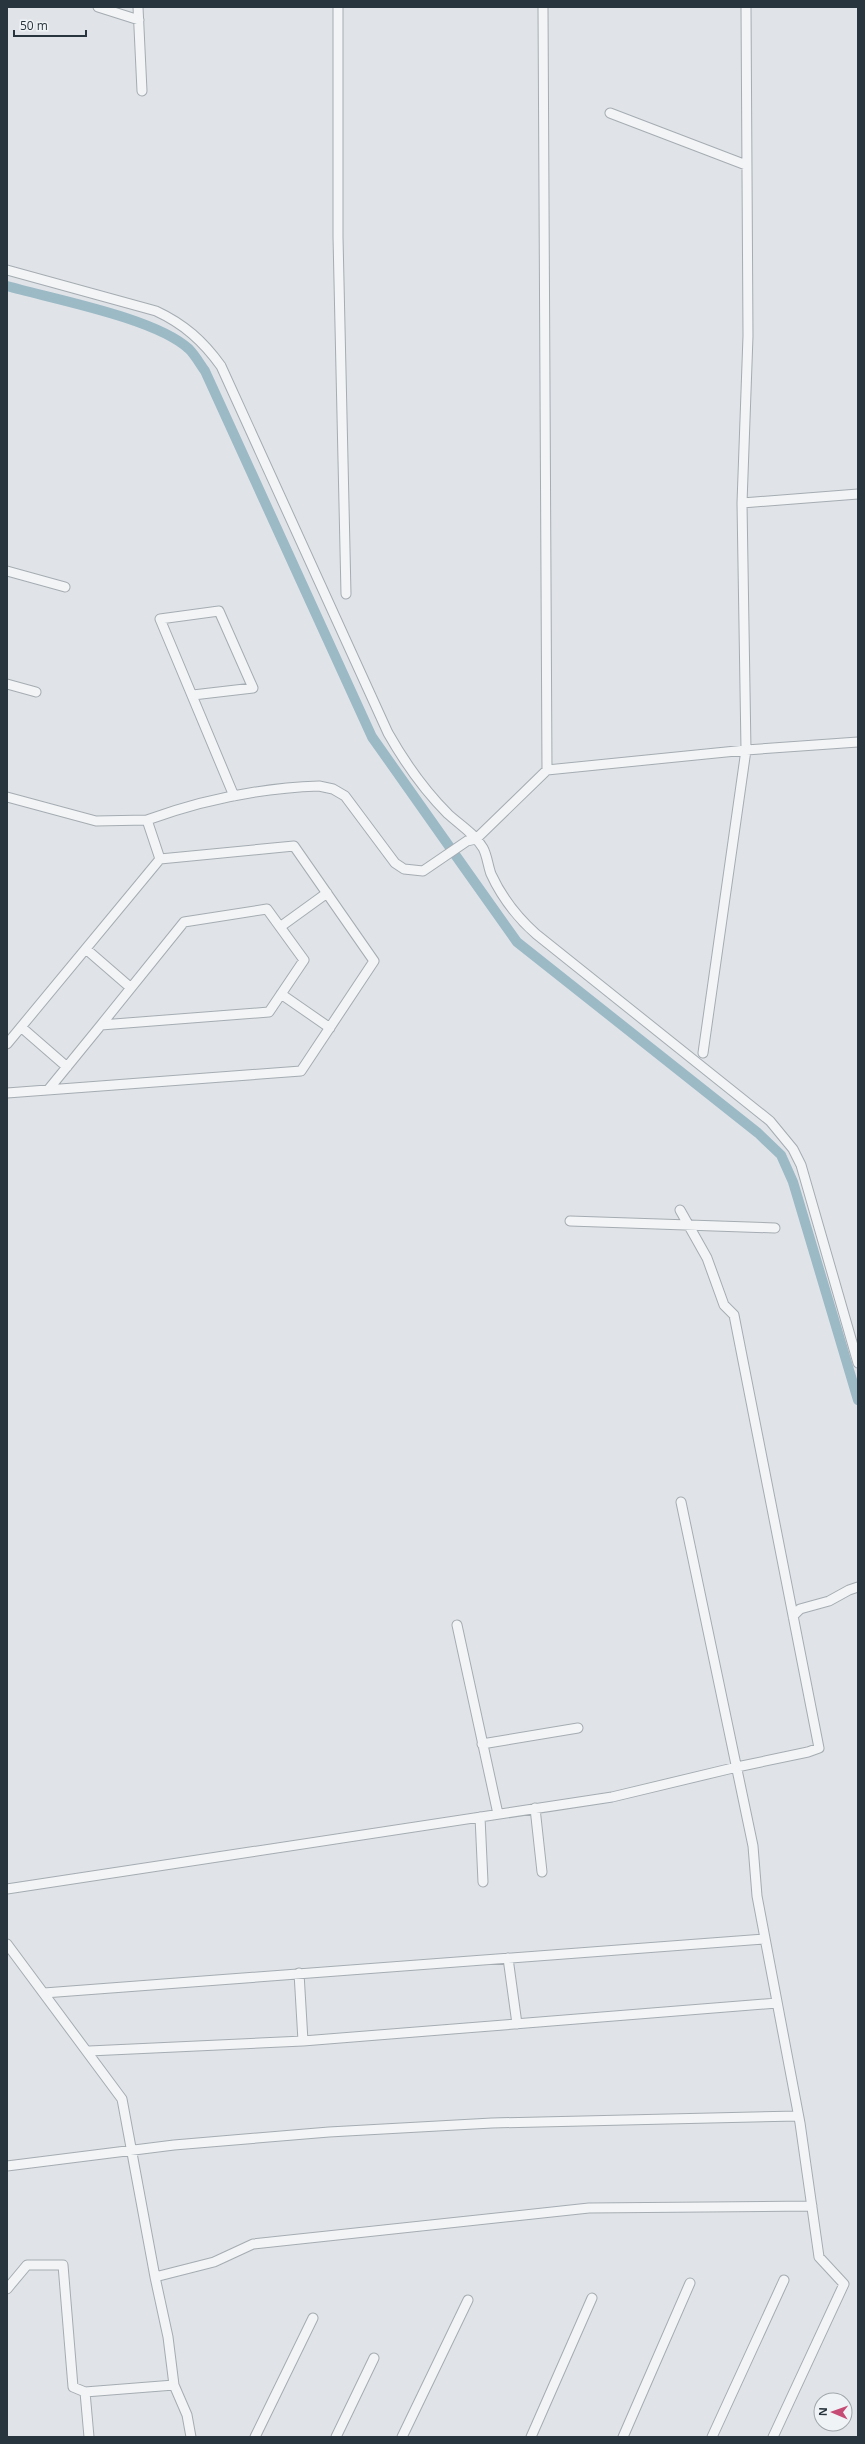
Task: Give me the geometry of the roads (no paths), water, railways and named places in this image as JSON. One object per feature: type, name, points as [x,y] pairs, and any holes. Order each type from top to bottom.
[{"type":"street","points":[[98,7],[139,20]]},
{"type":"street","points":[[138,7],[142,91]]},
{"type":"street","points":[[338,7],[338,237],[346,594]]},
{"type":"street","points":[[543,7],[547,770]]},
{"type":"street","points":[[703,1053],[746,750],[742,503],[748,336],[746,7]]},
{"type":"street","points":[[610,113],[746,165]]},
{"type":"street","points":[[7,270],[156,311],[187,328],[208,348],[221,366],[388,733],[401,755],[424,787],[448,814],[468,829],[471,840],[483,848],[499,890],[522,921],[783,1134],[801,1164],[858,1363]]},
{"type":"street","points":[[742,503],[858,494]]},
{"type":"street","points":[[7,571],[65,587]]},
{"type":"street","points":[[193,695],[253,688],[219,611],[160,619],[234,796]]},
{"type":"street","points":[[7,684],[36,692]]},
{"type":"street","points":[[7,797],[96,821],[147,820],[190,806],[234,796],[305,786],[333,789],[345,796],[355,806],[395,863],[413,872],[423,872],[471,840],[547,770],[746,750],[858,742]]},
{"type":"street","points":[[147,820],[160,859]]},
{"type":"street","points":[[7,1044],[160,859],[294,846],[374,961],[301,1071],[7,1093]]},
{"type":"street","points":[[280,927],[326,893]]},
{"type":"street","points":[[48,1090],[184,922],[267,910],[304,960],[269,1012],[101,1025]]},
{"type":"street","points":[[86,949],[131,988]]},
{"type":"street","points":[[281,994],[330,1028]]},
{"type":"street","points":[[21,1027],[67,1067]]},
{"type":"street","points":[[7,1889],[612,1797],[737,1767],[808,1752],[819,1748],[734,1315],[724,1305],[707,1258],[680,1210]]},
{"type":"street","points":[[570,1222],[775,1228]]},
{"type":"street","points":[[681,1502],[753,1846],[757,1896],[798,2116],[819,2257],[844,2284],[773,2437]]},
{"type":"street","points":[[793,1616],[800,1609],[829,1602],[849,1590],[858,1587]]},
{"type":"street","points":[[457,1626],[498,1814]]},
{"type":"street","points":[[482,1744],[578,1728]]},
{"type":"street","points":[[535,1808],[542,1872]]},
{"type":"street","points":[[480,1817],[483,1882]]},
{"type":"street","points":[[44,1993],[765,1939]]},
{"type":"street","points":[[8,1947],[88,2051],[122,2099],[133,2151],[155,2277],[168,2337],[174,2385],[187,2415],[191,2437]]},
{"type":"street","points":[[508,1958],[517,2024]]},
{"type":"street","points":[[299,1973],[303,2041]]},
{"type":"street","points":[[88,2051],[303,2041],[777,2003]]},
{"type":"street","points":[[7,2166],[174,2145],[321,2132],[476,2124],[798,2116]]},
{"type":"street","points":[[155,2277],[214,2262],[253,2244],[538,2212],[613,2208],[812,2206]]},
{"type":"street","points":[[7,2289],[27,2265],[63,2265],[72,2387],[85,2392],[174,2385]]},
{"type":"street","points":[[712,2437],[784,2280]]},
{"type":"street","points":[[623,2437],[690,2282]]},
{"type":"street","points":[[531,2437],[592,2298]]},
{"type":"street","points":[[402,2437],[468,2300]]},
{"type":"street","points":[[255,2437],[314,2318]]},
{"type":"street","points":[[336,2437],[374,2358]]},
{"type":"street","points":[[85,2392],[89,2437]]},
{"type":"waterway","points":[[7,286],[76,303],[129,319],[174,338],[189,349],[193,354],[205,371],[372,737],[517,942],[758,1133],[781,1155],[793,1182],[858,1400]]}]
